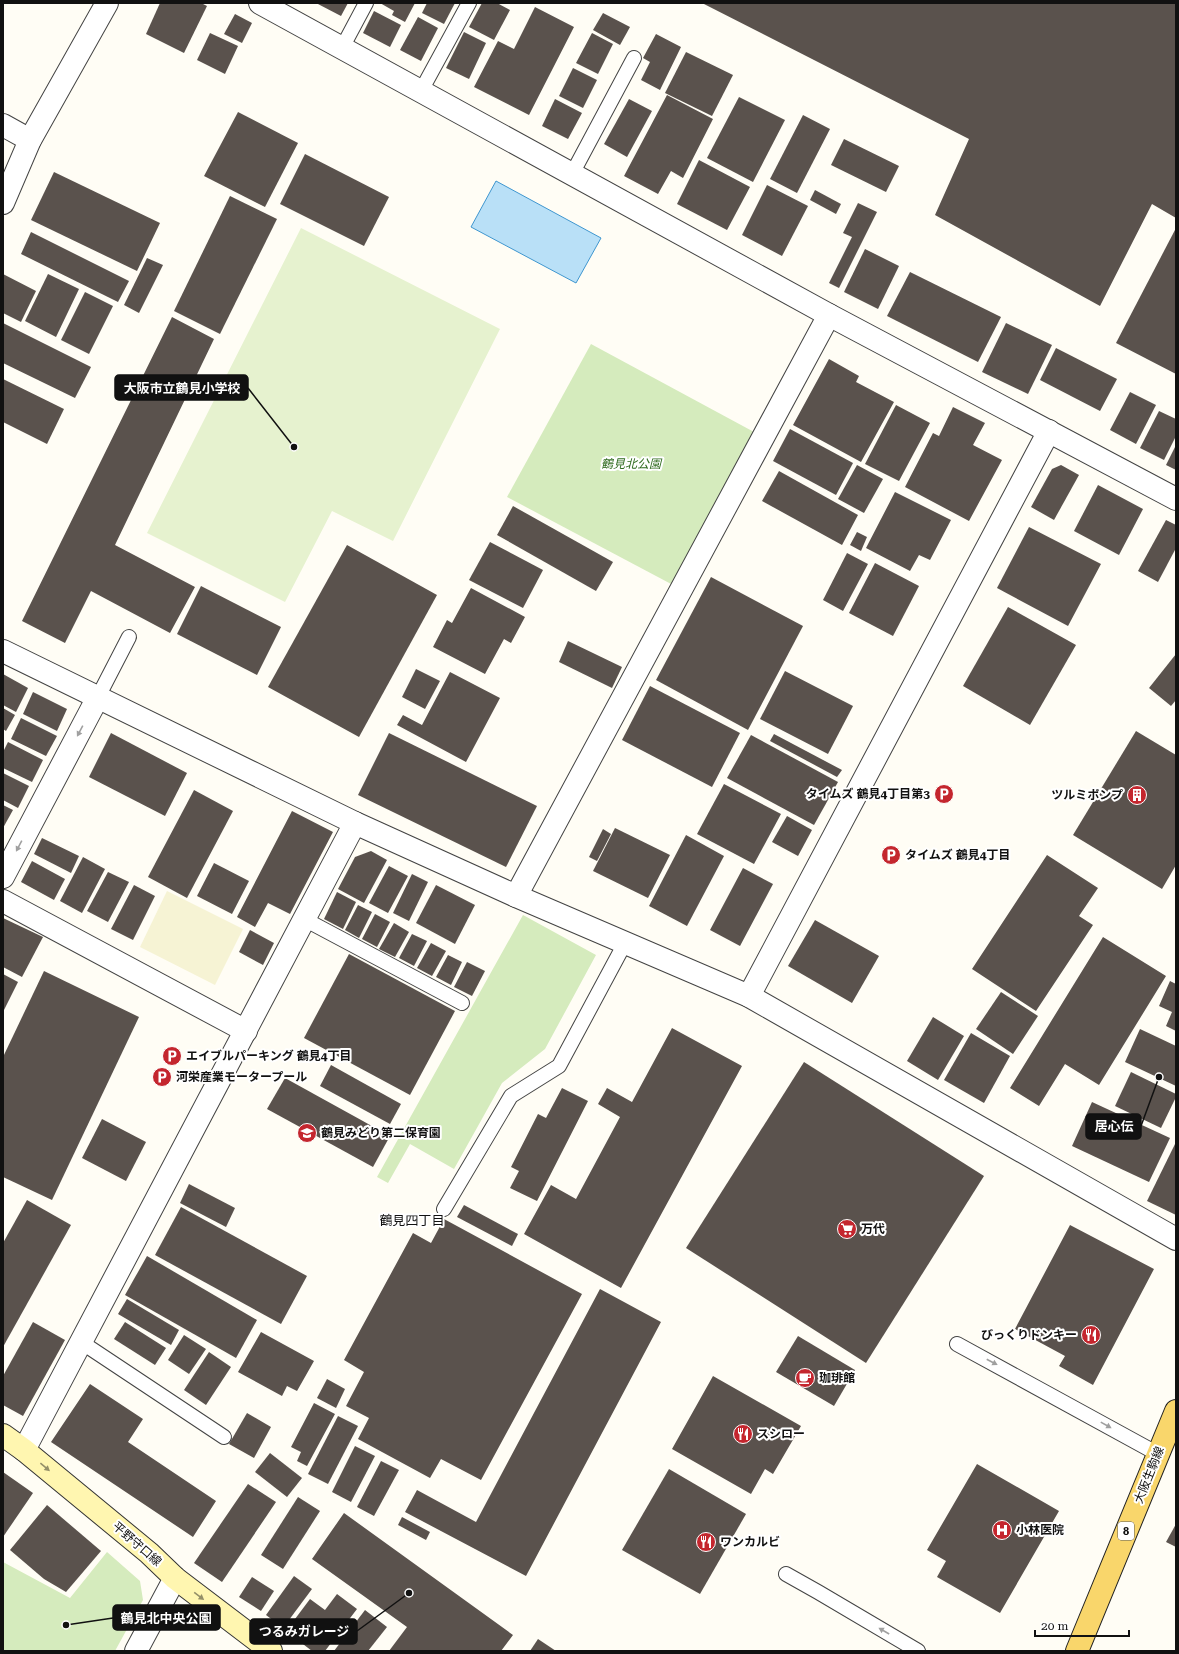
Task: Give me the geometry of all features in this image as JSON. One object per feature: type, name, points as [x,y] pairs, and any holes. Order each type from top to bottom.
[{"type":"main road","name":"大阪生駒線","points":[[1077,1651],[1176,1411]]},
{"type":"main road","name":"平野守口線","points":[[3,1435],[24,1450],[149,1553],[176,1578],[271,1651]]},
{"type":"street","points":[[3,203],[30,140],[107,3]]},
{"type":"street","points":[[263,4],[829,315],[1176,498]]},
{"type":"street","points":[[3,125],[30,140]]},
{"type":"street","points":[[516,896],[829,315]]},
{"type":"street","points":[[749,996],[1049,431]]},
{"type":"street","points":[[3,651],[355,823],[516,896],[749,996],[1176,1239]]},
{"type":"street","points":[[3,876],[98,697]]},
{"type":"street","points":[[24,1450],[355,823]]},
{"type":"street","points":[[3,901],[246,1031]]},
{"type":"street","points":[[136,1651],[176,1578]]},
{"type":"lane","points":[[342,48],[366,3]]},
{"type":"lane","points":[[421,91],[469,3]]},
{"type":"lane","points":[[572,174],[634,58]]},
{"type":"lane","points":[[98,697],[129,637]]},
{"type":"lane","points":[[304,919],[462,1003]]},
{"type":"lane","points":[[444,1209],[510,1096],[559,1066],[625,943]]},
{"type":"lane","points":[[81,1342],[224,1437]]},
{"type":"lane","points":[[958,1344],[1158,1454]]},
{"type":"lane","points":[[786,1574],[918,1651]]},
{"type":"shaded area","points":[[167,891],[243,929],[215,985],[140,947]]},
{"type":"green space","points":[[301,228],[500,329],[393,541],[332,511],[285,602],[147,533]]},
{"type":"green space","name":"鶴見北公園","points":[[591,344],[754,432],[673,585],[507,497]]},
{"type":"green space","points":[[523,915],[596,955],[545,1049],[502,1083],[454,1169],[410,1144],[388,1183],[377,1177]]},
{"type":"green space","points":[[107,1552],[140,1581],[143,1600],[115,1651],[3,1651],[3,1562],[70,1598]]},
{"type":"water","points":[[496,181],[601,238],[576,283],[471,227]]},
{"type":"building","points":[[160,3],[201,3],[207,6],[184,53],[146,34]]},
{"type":"building","points":[[316,3],[348,3],[341,16]]},
{"type":"building","points":[[380,3],[415,3],[405,22],[392,15],[394,11]]},
{"type":"building","points":[[427,3],[455,3],[444,24],[422,13]]},
{"type":"building","points":[[482,3],[497,3],[510,10],[494,40],[469,27]]},
{"type":"building","points":[[702,3],[1176,3],[1176,218],[1152,204],[1100,306],[935,215],[969,139]]},
{"type":"building","points":[[535,7],[574,27],[529,115],[474,87],[498,41],[514,49]]},
{"type":"building","points":[[374,11],[401,25],[390,47],[363,33]]},
{"type":"building","points":[[603,13],[630,27],[620,45],[593,30]]},
{"type":"building","points":[[235,14],[252,23],[242,43],[224,34]]},
{"type":"building","points":[[418,17],[438,28],[421,61],[400,50]]},
{"type":"building","points":[[464,32],[486,43],[469,79],[446,68]]},
{"type":"building","points":[[210,33],[238,46],[225,74],[197,60]]},
{"type":"building","points":[[592,33],[613,44],[598,74],[576,63]]},
{"type":"building","points":[[656,34],[681,47],[660,90],[641,80],[650,62],[643,58]]},
{"type":"building","points":[[686,52],[733,75],[712,116],[665,93]]},
{"type":"building","points":[[573,68],[597,80],[583,108],[559,96]]},
{"type":"building","points":[[667,95],[713,119],[683,178],[671,171],[658,194],[624,176]]},
{"type":"building","points":[[739,97],[785,120],[753,182],[707,158]]},
{"type":"building","points":[[555,99],[582,113],[568,139],[542,126]]},
{"type":"building","points":[[629,99],[652,111],[627,157],[604,144]]},
{"type":"building","points":[[238,112],[298,143],[265,207],[204,176]]},
{"type":"building","points":[[803,115],[830,129],[797,193],[770,179]]},
{"type":"building","points":[[844,139],[899,166],[886,192],[831,165]]},
{"type":"building","points":[[305,154],[389,197],[364,246],[280,204]]},
{"type":"building","points":[[699,160],[750,187],[727,230],[677,204]]},
{"type":"building","points":[[54,172],[160,223],[137,271],[31,220]]},
{"type":"building","points":[[767,185],[808,206],[782,256],[742,235]]},
{"type":"building","points":[[815,190],[841,204],[836,214],[810,200]]},
{"type":"building","points":[[230,196],[277,219],[220,334],[174,311]]},
{"type":"building","points":[[858,203],[877,212],[839,288],[829,283],[852,237],[843,233]]},
{"type":"building","points":[[1176,228],[1176,374],[1116,343]]},
{"type":"building","points":[[31,232],[129,281],[118,302],[21,254]]},
{"type":"building","points":[[865,249],[899,266],[878,309],[844,292]]},
{"type":"building","points":[[147,258],[163,265],[139,313],[124,305]]},
{"type":"building","points":[[910,272],[1001,317],[978,362],[887,316]]},
{"type":"building","points":[[3,274],[36,291],[21,322],[3,313]]},
{"type":"building","points":[[48,274],[79,289],[56,337],[25,321]]},
{"type":"building","points":[[85,292],[113,306],[89,354],[61,340]]},
{"type":"building","points":[[172,317],[214,339],[115,545],[195,587],[170,633],[91,591],[65,643],[22,621]]},
{"type":"building","points":[[3,323],[91,367],[75,398],[3,363]]},
{"type":"building","points":[[1006,323],[1052,345],[1028,394],[982,372]]},
{"type":"building","points":[[1056,348],[1117,379],[1100,411],[1040,380]]},
{"type":"building","points":[[829,359],[859,376],[856,382],[894,402],[861,462],[793,425]]},
{"type":"building","points":[[3,379],[64,409],[47,444],[3,422]]},
{"type":"building","points":[[1130,392],[1156,405],[1136,444],[1110,430]]},
{"type":"building","points":[[896,405],[930,423],[899,481],[865,464]]},
{"type":"building","points":[[953,407],[985,423],[973,445],[1002,460],[969,521],[905,487],[933,433],[939,436]]},
{"type":"building","points":[[1159,411],[1176,419],[1176,436],[1164,460],[1140,448]]},
{"type":"building","points":[[790,429],[853,463],[836,495],[773,461]]},
{"type":"building","points":[[1176,445],[1176,470],[1166,465]]},
{"type":"building","points":[[857,465],[883,479],[864,513],[838,499]]},
{"type":"building","points":[[1061,465],[1079,475],[1054,520],[1031,507],[1052,469]]},
{"type":"building","points":[[779,471],[858,515],[842,545],[762,501]]},
{"type":"building","points":[[1098,485],[1143,509],[1119,555],[1074,531]]},
{"type":"building","points":[[895,492],[951,520],[930,560],[919,555],[910,571],[866,548]]},
{"type":"building","points":[[513,506],[613,562],[596,591],[497,535]]},
{"type":"building","points":[[1166,520],[1176,525],[1176,548],[1158,582],[1138,571]]},
{"type":"building","points":[[1029,527],[1101,564],[1068,626],[997,588]]},
{"type":"building","points":[[857,532],[867,537],[861,551],[850,545]]},
{"type":"building","points":[[490,542],[543,570],[523,608],[469,580]]},
{"type":"building","points":[[347,545],[437,595],[359,737],[268,687]]},
{"type":"building","points":[[847,553],[868,564],[843,611],[823,600]]},
{"type":"building","points":[[875,563],[919,586],[893,636],[849,613]]},
{"type":"building","points":[[711,577],[803,626],[748,730],[656,680]]},
{"type":"building","points":[[201,586],[281,627],[257,675],[177,634]]},
{"type":"building","points":[[471,588],[525,617],[511,643],[504,639],[485,674],[433,647],[447,620],[452,623]]},
{"type":"building","points":[[1008,607],[1076,645],[1030,725],[963,686]]},
{"type":"building","points":[[568,641],[622,667],[612,688],[559,662]]},
{"type":"building","points":[[1176,654],[1176,700],[1171,706],[1149,688]]},
{"type":"building","points":[[416,669],[440,681],[425,709],[402,697]]},
{"type":"building","points":[[785,671],[853,706],[828,754],[760,719]]},
{"type":"building","points":[[450,672],[500,698],[466,762],[397,725],[403,715],[422,725]]},
{"type":"building","points":[[3,674],[28,688],[16,712],[3,705]]},
{"type":"building","points":[[650,686],[740,733],[712,787],[622,740]]},
{"type":"building","points":[[33,692],[67,709],[57,731],[23,714]]},
{"type":"building","points":[[3,708],[15,715],[6,731],[3,729]]},
{"type":"building","points":[[21,718],[57,736],[46,756],[11,739]]},
{"type":"building","name":"ツルミポンプ","points":[[1136,731],[1176,755],[1176,865],[1162,889],[1073,835]]},
{"type":"building","points":[[111,733],[187,773],[165,816],[89,777]]},
{"type":"building","points":[[389,733],[537,806],[506,867],[358,795]]},
{"type":"building","points":[[774,734],[842,770],[837,777],[770,741]]},
{"type":"building","points":[[751,735],[838,782],[814,825],[727,778]]},
{"type":"building","points":[[8,742],[43,760],[32,782],[3,768],[3,752]]},
{"type":"building","points":[[3,773],[29,786],[18,808],[3,800]]},
{"type":"building","points":[[724,784],[781,814],[754,864],[697,834]]},
{"type":"building","points":[[194,790],[233,811],[187,898],[148,877]]},
{"type":"building","points":[[3,805],[13,810],[3,828]]},
{"type":"building","points":[[292,811],[333,832],[290,914],[268,903],[255,927],[237,917]]},
{"type":"building","points":[[787,816],[812,830],[798,856],[772,842]]},
{"type":"building","points":[[615,828],[670,855],[648,898],[593,871]]},
{"type":"building","points":[[603,829],[611,834],[597,861],[589,857]]},
{"type":"building","points":[[686,835],[724,856],[687,926],[649,906]]},
{"type":"building","points":[[42,838],[79,856],[71,873],[34,854]]},
{"type":"building","points":[[371,851],[387,860],[364,903],[338,889],[355,857]]},
{"type":"building","points":[[1047,855],[1098,888],[1079,916],[1093,925],[1036,1011],[972,969]]},
{"type":"building","points":[[83,857],[105,869],[82,913],[60,901]]},
{"type":"building","points":[[32,861],[65,879],[54,900],[21,882]]},
{"type":"building","points":[[214,863],[249,881],[232,914],[197,896]]},
{"type":"building","points":[[389,866],[408,876],[388,913],[369,903]]},
{"type":"building","points":[[743,868],[773,884],[740,946],[710,930]]},
{"type":"building","points":[[108,872],[129,882],[108,922],[87,911]]},
{"type":"building","points":[[412,874],[428,882],[409,921],[393,913]]},
{"type":"building","points":[[134,885],[155,896],[133,940],[111,929]]},
{"type":"building","points":[[436,885],[475,905],[455,944],[416,923]]},
{"type":"building","points":[[337,892],[356,902],[343,929],[324,919]]},
{"type":"building","points":[[358,905],[372,912],[359,938],[345,930]]},
{"type":"building","points":[[375,914],[390,922],[377,947],[362,939]]},
{"type":"building","points":[[3,918],[43,937],[22,977],[3,967]]},
{"type":"building","points":[[815,920],[879,956],[852,1003],[788,966]]},
{"type":"building","points":[[394,923],[409,932],[395,957],[379,949]]},
{"type":"building","points":[[250,930],[274,943],[263,965],[239,952]]},
{"type":"building","points":[[412,934],[427,941],[414,966],[399,958]]},
{"type":"building","points":[[1103,937],[1166,976],[1099,1085],[1065,1064],[1039,1106],[1010,1088]]},
{"type":"building","points":[[431,943],[446,951],[432,976],[417,968]]},
{"type":"building","points":[[349,954],[455,1011],[410,1095],[304,1038]]},
{"type":"building","points":[[448,955],[462,962],[451,985],[436,977]]},
{"type":"building","points":[[467,962],[485,971],[472,996],[454,987]]},
{"type":"building","points":[[44,971],[139,1017],[52,1200],[3,1177],[3,1057]]},
{"type":"building","points":[[3,974],[18,982],[3,1012]]},
{"type":"building","points":[[1170,981],[1176,984],[1176,1031],[1166,1026],[1172,1012],[1159,1006]]},
{"type":"building","points":[[1001,992],[1038,1016],[1013,1054],[976,1029]]},
{"type":"building","points":[[933,1017],[964,1036],[938,1080],[907,1061]]},
{"type":"building","points":[[672,1028],[742,1066],[621,1288],[524,1234],[551,1185],[576,1199],[620,1117],[598,1104],[607,1088],[632,1102]]},
{"type":"building","points":[[1140,1029],[1176,1046],[1176,1086],[1125,1062]]},
{"type":"building","points":[[971,1033],[1010,1056],[984,1103],[944,1080]]},
{"type":"building","points":[[804,1062],[984,1176],[866,1363],[686,1248]]},
{"type":"building","points":[[331,1065],[401,1104],[390,1124],[320,1086]]},
{"type":"building","points":[[1131,1072],[1176,1094],[1176,1097],[1161,1128],[1115,1106]]},
{"type":"building","points":[[285,1078],[390,1136],[373,1167],[267,1109]]},
{"type":"building","points":[[562,1088],[588,1101],[537,1201],[510,1188],[519,1171],[511,1167],[538,1114],[546,1118]]},
{"type":"building","points":[[1092,1102],[1170,1138],[1149,1182],[1072,1146]]},
{"type":"building","points":[[102,1119],[146,1142],[126,1181],[82,1158]]},
{"type":"building","points":[[1176,1142],[1176,1215],[1147,1201]]},
{"type":"building","points":[[189,1184],[235,1208],[226,1227],[180,1203]]},
{"type":"building","points":[[27,1200],[71,1225],[3,1347],[3,1243]]},
{"type":"building","points":[[464,1205],[518,1234],[512,1246],[457,1217]]},
{"type":"building","points":[[181,1207],[307,1276],[281,1324],[155,1255]]},
{"type":"building","points":[[444,1219],[582,1294],[481,1480],[441,1459],[430,1478],[358,1439],[369,1418],[346,1406],[364,1372],[344,1360],[413,1233],[431,1243]]},
{"type":"building","points":[[1070,1225],[1154,1269],[1093,1385],[1059,1366],[1065,1356],[1015,1329]]},
{"type":"building","points":[[147,1256],[257,1320],[236,1358],[125,1295]]},
{"type":"building","points":[[600,1289],[661,1322],[526,1576],[405,1512],[417,1490],[476,1522]]},
{"type":"building","points":[[127,1299],[179,1330],[171,1345],[118,1314]]},
{"type":"building","points":[[33,1322],[65,1340],[23,1416],[3,1405],[3,1376]]},
{"type":"building","points":[[125,1322],[166,1348],[155,1365],[114,1339]]},
{"type":"building","points":[[261,1332],[314,1361],[297,1391],[287,1386],[282,1396],[238,1372]]},
{"type":"building","points":[[184,1335],[206,1349],[189,1374],[168,1360]]},
{"type":"building","points":[[798,1336],[855,1370],[834,1406],[776,1372]]},
{"type":"building","points":[[209,1352],[231,1367],[206,1405],[184,1390]]},
{"type":"building","points":[[713,1376],[801,1426],[773,1474],[765,1469],[751,1494],[672,1449]]},
{"type":"building","points":[[327,1379],[345,1389],[336,1408],[317,1398]]},
{"type":"building","points":[[90,1384],[143,1419],[128,1442],[216,1501],[193,1537],[51,1442]]},
{"type":"building","points":[[314,1403],[335,1414],[307,1466],[297,1461],[301,1452],[291,1447]]},
{"type":"building","points":[[247,1413],[271,1427],[254,1458],[229,1444]]},
{"type":"building","points":[[338,1416],[358,1426],[328,1484],[308,1474]]},
{"type":"building","points":[[355,1446],[375,1456],[351,1502],[332,1492]]},
{"type":"building","points":[[270,1453],[302,1478],[287,1497],[255,1472]]},
{"type":"building","points":[[381,1461],[399,1470],[374,1516],[357,1507]]},
{"type":"building","points":[[977,1464],[1059,1511],[1000,1613],[937,1577],[946,1561],[927,1550]]},
{"type":"building","points":[[669,1469],[746,1514],[700,1594],[622,1550]]},
{"type":"building","points":[[3,1472],[33,1493],[3,1537]]},
{"type":"building","points":[[248,1484],[276,1502],[222,1582],[194,1563]]},
{"type":"building","points":[[298,1497],[320,1511],[283,1569],[261,1555]]},
{"type":"building","points":[[47,1505],[101,1551],[66,1592],[44,1579],[10,1550]]},
{"type":"building","points":[[344,1513],[513,1635],[501,1651],[389,1651],[407,1627],[312,1559]]},
{"type":"building","points":[[402,1517],[430,1532],[426,1540],[398,1525]]},
{"type":"building","points":[[1176,1524],[1176,1547],[1166,1542]]},
{"type":"building","points":[[294,1576],[312,1589],[283,1628],[266,1615]]},
{"type":"building","points":[[252,1577],[274,1591],[261,1611],[239,1597]]},
{"type":"building","points":[[337,1594],[357,1609],[325,1651],[312,1651],[286,1631],[310,1599],[325,1610]]},
{"type":"building","points":[[365,1610],[387,1627],[368,1651],[334,1651]]},
{"type":"building","points":[[538,1639],[556,1651],[530,1651]]},
{"type":"place","name":"大阪市立鶴見小学校","points":[[294,447]]},
{"type":"place","name":"タイムズ 鶴見4丁目第3","points":[[944,794]]},
{"type":"place","name":"ツルミポンプ","points":[[1137,795]]},
{"type":"place","name":"タイムズ 鶴見4丁目","points":[[891,855]]},
{"type":"place","name":"エイブルパーキング 鶴見4丁目","points":[[172,1056]]},
{"type":"place","name":"河栄産業モータープール","points":[[162,1077]]},
{"type":"place","name":"居心伝","points":[[1159,1077]]},
{"type":"place","name":"鶴見みどり第二保育園","points":[[307,1133]]},
{"type":"place","name":"万代","points":[[847,1229]]},
{"type":"place","name":"びっくりドンキー","points":[[1091,1335]]},
{"type":"place","name":"珈琲館","points":[[805,1378]]},
{"type":"place","name":"スシロー","points":[[743,1434]]},
{"type":"place","name":"小林医院","points":[[1002,1530]]},
{"type":"place","name":"ワンカルビ","points":[[706,1542]]},
{"type":"place","name":"つるみガレージ","points":[[409,1593]]},
{"type":"place","name":"鶴見北中央公園","points":[[66,1625]]},
{"type":"district","name":"鶴見四丁目","points":[[412,1220]]}]
